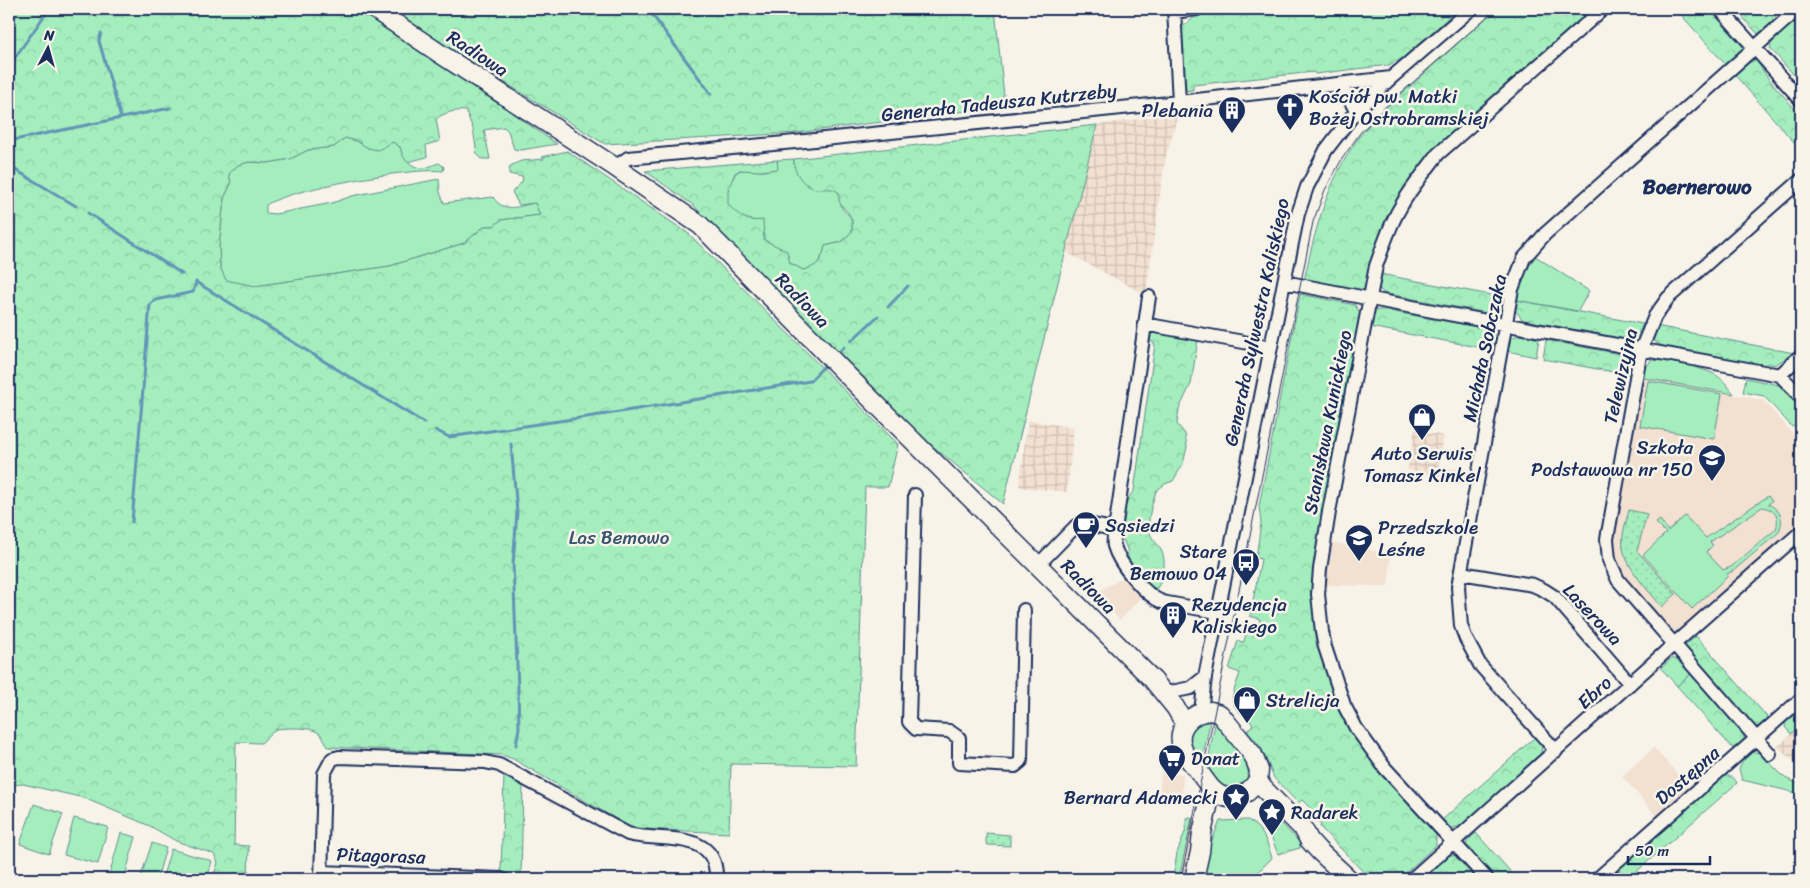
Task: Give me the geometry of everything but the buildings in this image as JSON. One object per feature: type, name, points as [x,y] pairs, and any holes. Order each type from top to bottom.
[{"type":"main road","name":"Radiowa","points":[[374,9],[700,225],[847,375],[1153,680],[1176,707],[1185,724]]},
{"type":"main road","name":"Radiowa","points":[[1153,680],[1204,712]]},
{"type":"main road","points":[[1204,712],[1220,714],[1253,755],[1258,770],[1253,787],[1241,797],[1230,798],[1212,789],[1183,748],[1182,737],[1185,724],[1191,717],[1204,712]]},
{"type":"main road","points":[[1253,787],[1299,835],[1309,840],[1349,879]]},
{"type":"main road","points":[[1194,879],[1212,789]]},
{"type":"main road","points":[[1200,852],[1223,804],[1230,798]]},
{"type":"street","points":[[1179,102],[1174,10],[1197,9]]},
{"type":"street","name":"Generała Sylwestra Kaliskiego","points":[[1204,712],[1204,677],[1298,214],[1307,187],[1326,150],[1356,111],[1471,9]]},
{"type":"street","name":"Stanisława Kunickiego","points":[[1488,879],[1385,768],[1356,728],[1344,705],[1325,647],[1318,594],[1320,569],[1376,266],[1387,234],[1399,209],[1417,181],[1438,154],[1603,9]]},
{"type":"street","points":[[1720,9],[1801,100]]},
{"type":"street","name":"Michała Sobczaka","points":[[1556,751],[1480,665],[1461,626],[1458,587],[1504,324],[1518,272],[1524,258],[1545,234],[1798,9]]},
{"type":"street","name":"Generała Tadeusza Kutrzeby","points":[[615,167],[628,158],[1179,102],[1391,78]]},
{"type":"street","points":[[1326,85],[1342,88],[1356,111]]},
{"type":"street","name":"Telewizyjna","points":[[1770,754],[1618,580],[1609,560],[1607,539],[1642,350],[1655,316],[1668,298],[1801,180]]},
{"type":"street","points":[[1284,282],[1780,375],[1801,397]]},
{"type":"street","points":[[1149,297],[1114,545],[1118,554],[1145,592],[1154,599],[1217,612]]},
{"type":"street","points":[[1144,324],[1271,347]]},
{"type":"street","points":[[1780,375],[1801,355]]},
{"type":"street","points":[[915,495],[909,722],[916,729],[949,731],[959,738],[959,763],[1015,766],[1021,761],[1024,610]]},
{"type":"street","points":[[1038,565],[1076,526],[1092,524],[1115,530]]},
{"type":"street","name":"Ebro","points":[[1412,879],[1801,532]]},
{"type":"street","name":"Laserowa","points":[[1461,573],[1533,586],[1555,597],[1630,684]]},
{"type":"street","points":[[1171,692],[1191,688],[1204,677]]},
{"type":"street","name":"Dostępna","points":[[1597,879],[1801,699]]},
{"type":"street","points":[[321,875],[324,774],[332,759],[338,758],[485,762],[499,765],[628,834],[639,837],[685,840],[698,844],[712,858],[716,879]]},
{"type":"street","name":"Pitagorasa","points":[[321,875],[500,879]]},
{"type":"shaded area","points":[[1179,113],[1165,159],[1146,294],[1144,294],[1064,251],[1097,125]]},
{"type":"shaded area","name":"Szkoła Podstawowa nr 150","points":[[1643,378],[1763,400],[1801,443],[1801,522],[1676,632],[1670,631],[1624,579],[1615,560],[1613,539]]},
{"type":"shaded area","points":[[1028,420],[1074,428],[1067,492],[1019,487]]},
{"type":"shaded area","points":[[1415,430],[1444,436],[1439,466],[1471,472],[1469,482],[1407,470]]},
{"type":"shaded area","name":"Przedszkole Leśne","points":[[1330,542],[1391,554],[1388,586],[1325,585]]},
{"type":"shaded area","points":[[1126,576],[1141,597],[1120,620],[1094,594]]},
{"type":"shaded area","points":[[1801,725],[1801,767],[1777,747]]},
{"type":"shaded area","points":[[1654,748],[1691,789],[1658,818],[1622,776]]},
{"type":"shaded area","points":[[1161,773],[1183,774],[1182,793],[1160,792]]},
{"type":"shaded area","points":[[1192,818],[1196,819],[1184,879],[1179,879]]},
{"type":"green space","name":"Las Bemowo","points":[[9,9],[361,9],[557,144],[521,150],[514,149],[508,131],[504,127],[484,130],[490,159],[482,159],[477,154],[473,129],[466,111],[458,111],[447,113],[436,119],[440,141],[426,145],[427,157],[407,162],[400,147],[393,142],[378,150],[368,148],[357,141],[345,138],[334,147],[308,150],[290,159],[267,163],[249,162],[238,165],[229,174],[231,184],[224,198],[219,247],[220,267],[226,280],[255,286],[390,266],[464,243],[485,226],[494,226],[501,220],[540,215],[535,203],[519,205],[512,192],[522,182],[523,177],[509,174],[510,166],[521,161],[544,159],[542,157],[567,151],[689,234],[898,444],[888,487],[865,487],[856,766],[731,764],[729,833],[645,829],[630,827],[513,759],[502,755],[328,747],[319,733],[310,729],[276,729],[261,743],[236,742],[234,845],[249,846],[248,879],[212,879],[218,863],[214,854],[176,841],[150,826],[84,798],[23,784],[12,785],[9,795]]},
{"type":"green space","points":[[385,9],[995,9],[1005,106],[796,133],[605,144]]},
{"type":"green space","points":[[1232,9],[1458,9],[1403,58],[1389,65],[1193,85],[1193,90],[1183,91],[1178,27],[1185,25],[1197,15]]},
{"type":"green space","points":[[1496,9],[1598,9],[1414,178],[1366,288],[1362,291],[1304,281],[1316,229],[1327,196],[1357,139],[1388,106]]},
{"type":"green space","points":[[1676,9],[1709,9],[1744,48],[1725,64]]},
{"type":"green space","points":[[1735,9],[1768,9],[1778,19],[1758,34]]},
{"type":"green space","points":[[1801,15],[1801,83],[1770,48],[1773,40]]},
{"type":"green space","points":[[1756,60],[1767,77],[1801,116],[1801,150],[1734,74],[1747,63]]},
{"type":"green space","points":[[1097,125],[1003,504],[929,443],[693,205],[645,171],[777,160],[778,169],[761,171],[740,170],[735,173],[728,190],[728,204],[743,217],[758,221],[763,220],[764,240],[787,251],[790,263],[803,270],[812,267],[818,262],[825,246],[842,242],[852,231],[852,220],[839,202],[839,193],[834,190],[816,189],[803,182],[795,169],[794,159]]},
{"type":"green space","points":[[345,138],[357,141],[368,148],[393,142],[400,147],[403,155],[411,164],[423,168],[439,163],[444,167],[443,171],[406,172],[324,186],[299,192],[266,205],[266,213],[275,214],[332,203],[352,196],[439,179],[440,192],[444,203],[493,197],[502,206],[512,208],[535,203],[540,215],[501,220],[494,226],[485,226],[464,243],[390,266],[255,286],[226,281],[220,267],[219,247],[224,198],[231,184],[229,174],[238,165],[249,162],[267,163],[290,159],[308,150],[334,147]]},
{"type":"green space","points":[[794,159],[794,164],[817,189],[830,188],[837,191],[843,210],[852,220],[852,231],[842,242],[825,246],[823,255],[815,267],[803,270],[790,263],[786,254],[780,248],[764,240],[762,221],[747,219],[736,214],[727,202],[728,190],[737,172],[742,170],[762,171],[777,169],[777,160]]},
{"type":"green space","points":[[1535,256],[1589,291],[1578,311],[1516,300],[1524,275]]},
{"type":"green space","points":[[1380,274],[1504,297],[1499,310],[1492,314],[1383,293],[1379,288]]},
{"type":"green space","points":[[1300,294],[1355,305],[1360,313],[1317,545],[1314,573],[1323,660],[1346,723],[1359,742],[1436,835],[1436,845],[1399,879],[1370,879],[1320,827],[1321,825],[1310,814],[1313,811],[1302,800],[1298,803],[1274,778],[1261,747],[1247,731],[1253,724],[1235,707],[1233,702],[1234,691],[1240,673],[1229,669],[1238,641],[1244,642],[1247,629],[1258,631],[1260,619],[1250,616],[1261,559],[1256,558],[1261,523],[1259,506]]},
{"type":"green space","points":[[1516,300],[1643,324],[1635,340],[1627,340],[1523,320],[1515,310]]},
{"type":"green space","points":[[1377,310],[1488,329],[1494,332],[1496,340],[1494,350],[1370,327],[1372,316]]},
{"type":"green space","points":[[1656,326],[1794,353],[1775,365],[1767,363],[1766,366],[1661,346],[1654,341],[1653,335]]},
{"type":"green space","points":[[1158,330],[1198,339],[1191,384],[1179,409],[1177,424],[1185,434],[1187,447],[1183,464],[1173,481],[1156,491],[1150,513],[1150,534],[1161,550],[1164,559],[1163,575],[1157,588],[1153,588],[1129,567],[1127,549],[1120,532],[1121,506],[1134,491],[1155,344],[1149,340],[1151,334]]},
{"type":"green space","points":[[1521,335],[1539,339],[1536,357],[1507,351],[1508,342],[1512,337]]},
{"type":"green space","points":[[1546,340],[1625,355],[1631,359],[1633,365],[1630,375],[1543,359]]},
{"type":"green space","points":[[1651,360],[1683,364],[1708,371],[1720,378],[1734,394],[1643,378],[1644,371]]},
{"type":"green space","points":[[1746,378],[1779,385],[1801,410],[1801,432],[1795,425],[1792,427],[1764,396],[1743,392]]},
{"type":"green space","points":[[1648,381],[1722,394],[1714,439],[1640,426]]},
{"type":"green space","points":[[1768,496],[1772,501],[1768,504],[1779,512],[1781,524],[1778,533],[1727,574],[1728,576],[1692,609],[1643,555],[1666,533],[1656,523],[1660,520],[1668,531],[1685,516],[1706,538]],"holes":[[[1762,507],[1770,510],[1777,517],[1776,529],[1731,567],[1723,570],[1706,552],[1713,545],[1710,542]]]},
{"type":"green space","points":[[1629,510],[1647,514],[1637,551],[1676,594],[1662,607],[1639,579],[1625,556],[1623,539]]},
{"type":"green space","points":[[1696,636],[1769,719],[1760,727],[1754,727],[1688,656],[1685,646]]},
{"type":"green space","points":[[1672,658],[1681,662],[1691,674],[1677,686],[1661,668]]},
{"type":"green space","points":[[1691,674],[1744,735],[1744,742],[1734,750],[1677,686]]},
{"type":"green space","points":[[1801,705],[1801,725],[1791,734],[1785,727],[1786,719]]},
{"type":"green space","points":[[1202,722],[1210,722],[1202,761],[1194,751],[1190,736],[1192,731]]},
{"type":"green space","points":[[1215,723],[1240,751],[1245,760],[1248,777],[1239,786],[1221,785],[1207,767]]},
{"type":"green space","points":[[1535,737],[1542,746],[1541,753],[1459,827],[1450,828],[1441,821]]},
{"type":"green space","points":[[1746,753],[1760,753],[1785,778],[1801,785],[1801,794],[1742,780],[1739,769],[1742,763],[1740,759]]},
{"type":"green space","points":[[504,775],[523,783],[521,879],[501,871]]},
{"type":"green space","points":[[1722,775],[1733,778],[1737,783],[1636,872],[1632,877],[1636,879],[1605,879]]},
{"type":"green space","points":[[34,804],[63,814],[49,854],[20,844]]},
{"type":"green space","points":[[1265,810],[1278,820],[1300,843],[1300,848],[1278,854],[1268,829],[1259,818]]},
{"type":"green space","points":[[74,818],[108,827],[98,864],[64,855]]},
{"type":"green space","points":[[1186,818],[1192,818],[1179,879],[1173,879],[1177,853],[1186,829]]},
{"type":"green space","points":[[1248,820],[1261,832],[1272,858],[1251,879],[1201,879],[1208,850],[1220,821]]},
{"type":"green space","points":[[121,833],[136,837],[124,879],[108,879]]},
{"type":"green space","points":[[986,833],[1010,835],[1010,846],[988,845],[986,843]]},
{"type":"green space","points":[[1476,833],[1517,879],[1492,879],[1465,849],[1467,841]]},
{"type":"green space","points":[[152,843],[166,848],[157,879],[140,879]]},
{"type":"green space","points":[[171,849],[212,861],[207,879],[162,879]]},
{"type":"green space","points":[[1446,854],[1457,856],[1483,879],[1415,879]]},
{"type":"waterway","points":[[9,66],[49,9]]},
{"type":"waterway","points":[[648,9],[711,94]]},
{"type":"waterway","points":[[101,33],[99,41],[121,118]]},
{"type":"waterway","points":[[9,141],[170,108]]},
{"type":"waterway","points":[[9,166],[76,206]]},
{"type":"waterway","points":[[88,213],[182,274]]},
{"type":"waterway","points":[[132,522],[150,304],[156,300],[193,292],[196,282],[424,423]]},
{"type":"waterway","points":[[888,307],[908,286]]},
{"type":"waterway","points":[[851,341],[878,316]]},
{"type":"waterway","points":[[839,352],[844,347]]},
{"type":"waterway","points":[[435,430],[449,437],[810,381],[824,366]]},
{"type":"waterway","points":[[511,444],[517,512],[513,564],[519,728],[516,745]]},
{"type":"tram line","points":[[1181,879],[1313,222],[1325,190],[1342,159],[1360,133],[1384,108],[1496,9]]},
{"type":"place","name":"Kościół pw. Matki Bożej Ostrobramskiej","points":[[1290,131]]},
{"type":"place","name":"Plebania","points":[[1232,134]]},
{"type":"place","name":"Auto Serwis Tomasz Kinkel","points":[[1422,441]]},
{"type":"place","name":"Szkoła Podstawowa nr 150","points":[[1712,482]]},
{"type":"place","name":"Sąsiedzi","points":[[1086,549]]},
{"type":"place","name":"Przedszkole Leśne","points":[[1359,562]]},
{"type":"place","name":"Stare Bemowo 04","points":[[1246,586]]},
{"type":"place","name":"Rezydencja Kaliskiego","points":[[1173,639]]},
{"type":"place","name":"Strelicja","points":[[1247,724]]},
{"type":"place","name":"Donat","points":[[1172,782]]},
{"type":"place","name":"Bernard Adamecki","points":[[1236,821]]},
{"type":"place","name":"Radarek","points":[[1272,836]]},
{"type":"district","name":"Boernerowo","points":[[1697,187]]}]
